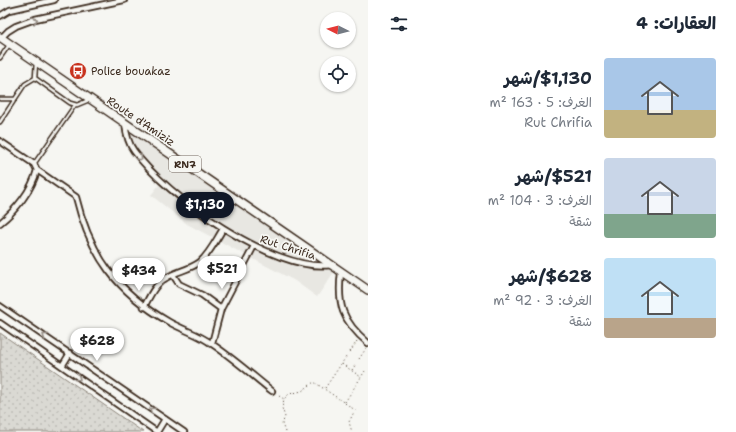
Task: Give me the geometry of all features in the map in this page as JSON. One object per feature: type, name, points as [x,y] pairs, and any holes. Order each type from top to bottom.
[{"type":"main road","name":"Route d'Amiziz","points":[[1,38],[368,290]]},
{"type":"street","points":[[0,16],[10,10],[54,0]]},
{"type":"street","points":[[1,38],[16,26],[35,20],[124,0]]},
{"type":"street","name":"Rut Chrifia","points":[[125,123],[127,139],[139,157],[179,197],[223,229],[254,246],[292,260],[319,267],[331,265]]},
{"type":"street","points":[[0,141],[34,164],[37,170],[76,197],[82,219],[103,265],[124,289],[144,307],[171,323],[212,343],[272,390]]},
{"type":"street","points":[[0,223],[16,208],[36,177],[37,170]]},
{"type":"street","points":[[144,307],[156,287],[167,277],[189,269],[201,261],[223,229]]},
{"type":"street","points":[[212,343],[221,309],[254,246]]},
{"type":"street","points":[[341,272],[339,290],[342,309],[352,328],[368,344]]},
{"type":"street","points":[[173,275],[179,284],[202,295],[221,309]]},
{"type":"street","points":[[0,306],[184,432]]},
{"type":"street","points":[[0,323],[157,432],[165,419]]},
{"type":"street","points":[[62,366],[70,353]]},
{"type":"lane","points":[[0,58],[9,44]]},
{"type":"lane","points":[[35,78],[36,62]]},
{"type":"lane","points":[[0,122],[25,84],[35,78]]},
{"type":"lane","points":[[35,78],[75,105],[80,105],[90,100]]},
{"type":"lane","points":[[0,99],[15,99]]},
{"type":"lane","points":[[34,164],[75,105]]},
{"type":"path","points":[[350,352],[360,336]]},
{"type":"path","points":[[359,359],[368,344]]},
{"type":"path","points":[[324,388],[346,357]]},
{"type":"path","points":[[342,363],[361,377]]},
{"type":"path","points":[[352,370],[356,364]]},
{"type":"path","points":[[344,402],[365,371]]},
{"type":"path","points":[[285,432],[282,424],[285,417],[282,408],[284,399],[289,394],[302,391],[313,382],[316,382],[356,412],[349,422],[352,432]]},
{"type":"path","points":[[280,396],[284,399]]},
{"type":"shaded area","points":[[119,124],[334,272],[317,297],[295,281],[187,224],[151,195],[159,185],[131,156],[122,138]]},
{"type":"shaded area","points":[[0,333],[143,432],[0,432]]},
{"type":"place","name":"Police bouakaz","points":[[78,71]]}]
